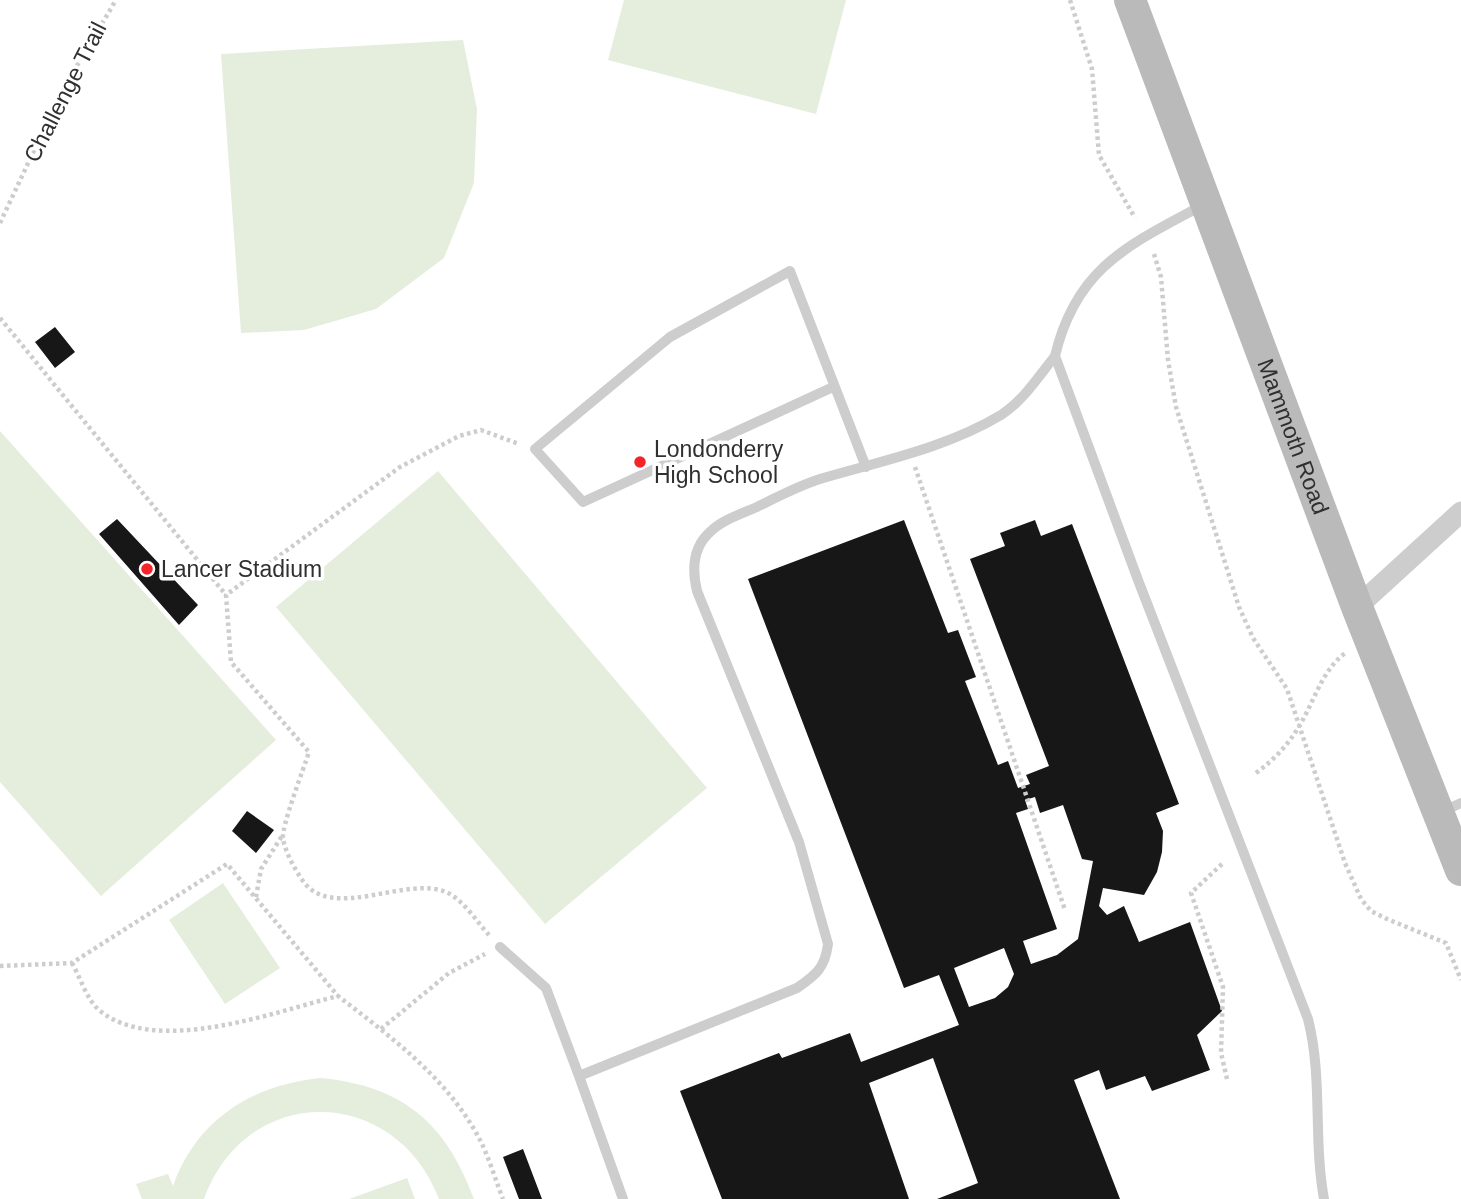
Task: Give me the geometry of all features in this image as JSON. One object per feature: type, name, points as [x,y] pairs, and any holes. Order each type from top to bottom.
[{"type":"main road","name":"Mammoth Road","points":[[1129,0],[1357,607],[1450,808],[1461,870]]},
{"type":"street","points":[[1357,607],[1461,512]]},
{"type":"lane","points":[[579,1076],[796,988],[819,974],[826,961],[828,944],[799,842],[697,591],[692,571],[699,548],[709,533],[725,522],[818,480],[911,453],[965,433],[1003,414],[1025,394],[1055,356],[1060,334],[1089,278],[1145,237],[1205,203]]},
{"type":"lane","points":[[833,387],[583,502],[535,449],[670,337],[790,271],[866,467]]},
{"type":"lane","points":[[1055,356],[1308,1019],[1317,1061],[1318,1149],[1324,1199]]},
{"type":"lane","points":[[500,947],[546,988],[623,1199]]},
{"type":"path","name":"Challenge Trail","points":[[0,223],[61,91],[116,0]]},
{"type":"path","points":[[1070,0],[1092,69],[1099,155],[1135,218]]},
{"type":"path","points":[[1154,254],[1161,277],[1168,360],[1176,407],[1239,607],[1253,638],[1279,674],[1300,724],[1315,778],[1361,899],[1371,911],[1446,943],[1461,979]]},
{"type":"path","points":[[0,318],[226,595],[231,662],[309,752],[282,836],[261,869],[256,898]]},
{"type":"path","points":[[226,595],[400,467],[459,436],[481,430],[535,449]]},
{"type":"path","points":[[911,453],[1065,910]]},
{"type":"path","points":[[1256,773],[1284,748],[1300,724],[1330,664],[1345,653]]},
{"type":"path","points":[[282,836],[293,866],[306,887],[328,897],[352,898],[425,889],[449,893],[500,947],[449,973],[381,1029]]},
{"type":"path","points":[[0,966],[72,963],[227,864],[338,996],[424,1065],[452,1098],[479,1138],[503,1199]]},
{"type":"path","points":[[1222,864],[1191,893],[1223,987],[1221,1053],[1227,1079]]},
{"type":"path","points":[[72,963],[97,1008],[124,1026],[156,1032],[196,1030],[338,996]]},
{"type":"green space","points":[[624,0],[846,0],[816,114],[608,60]]},
{"type":"green space","points":[[463,40],[477,109],[474,183],[444,258],[376,309],[304,330],[241,333],[221,54]]},
{"type":"green space","points":[[0,431],[276,740],[101,896],[0,782]]},
{"type":"green space","points":[[438,471],[707,788],[545,924],[276,607]]},
{"type":"green space","points":[[223,883],[280,968],[225,1004],[169,920]]},
{"type":"green space","points":[[321,1078],[350,1082],[376,1090],[418,1113],[450,1149],[474,1199],[439,1199],[418,1161],[390,1134],[356,1118],[321,1112],[285,1117],[252,1133],[224,1161],[204,1199],[142,1199],[136,1184],[168,1174],[173,1186],[183,1162],[197,1142],[212,1124],[230,1110],[272,1088]]},
{"type":"green space","points":[[407,1178],[415,1199],[349,1199]]},
{"type":"building","points":[[55,327],[75,352],[55,368],[35,342]]},
{"type":"building","name":"Lancer Stadium","points":[[117,519],[198,605],[179,625],[99,534]]},
{"type":"building","points":[[904,520],[948,633],[958,630],[976,677],[965,681],[998,765],[1008,761],[1018,788],[1030,784],[1026,775],[1049,766],[970,559],[1005,546],[1000,533],[1035,520],[1041,536],[1072,524],[1179,804],[1156,813],[1163,831],[1162,852],[1157,872],[1144,895],[1103,888],[1099,906],[1107,915],[1124,906],[1139,942],[1190,922],[1222,1011],[1197,1035],[1210,1070],[1152,1091],[1145,1076],[1106,1090],[1099,1070],[1074,1080],[1120,1199],[937,1199],[978,1183],[933,1058],[869,1083],[909,1199],[722,1199],[680,1091],[779,1053],[782,1058],[850,1033],[861,1062],[959,1025],[939,975],[904,988],[748,579]],"holes":[[[1035,797],[1040,813],[1063,805],[1082,859],[1093,861],[1078,939],[1057,955],[1031,964],[1023,941],[1057,929],[1016,813],[1028,809],[1025,800]],[[1004,948],[1014,974],[1008,987],[995,998],[969,1007],[954,968]]]},
{"type":"building","points":[[247,811],[274,830],[256,853],[232,831]]},
{"type":"building","points":[[523,1149],[542,1199],[519,1199],[503,1157]]},
{"type":"place","name":"Londonderry High School","points":[[640,462]]},
{"type":"place","name":"Lancer Stadium","points":[[147,569]]}]
